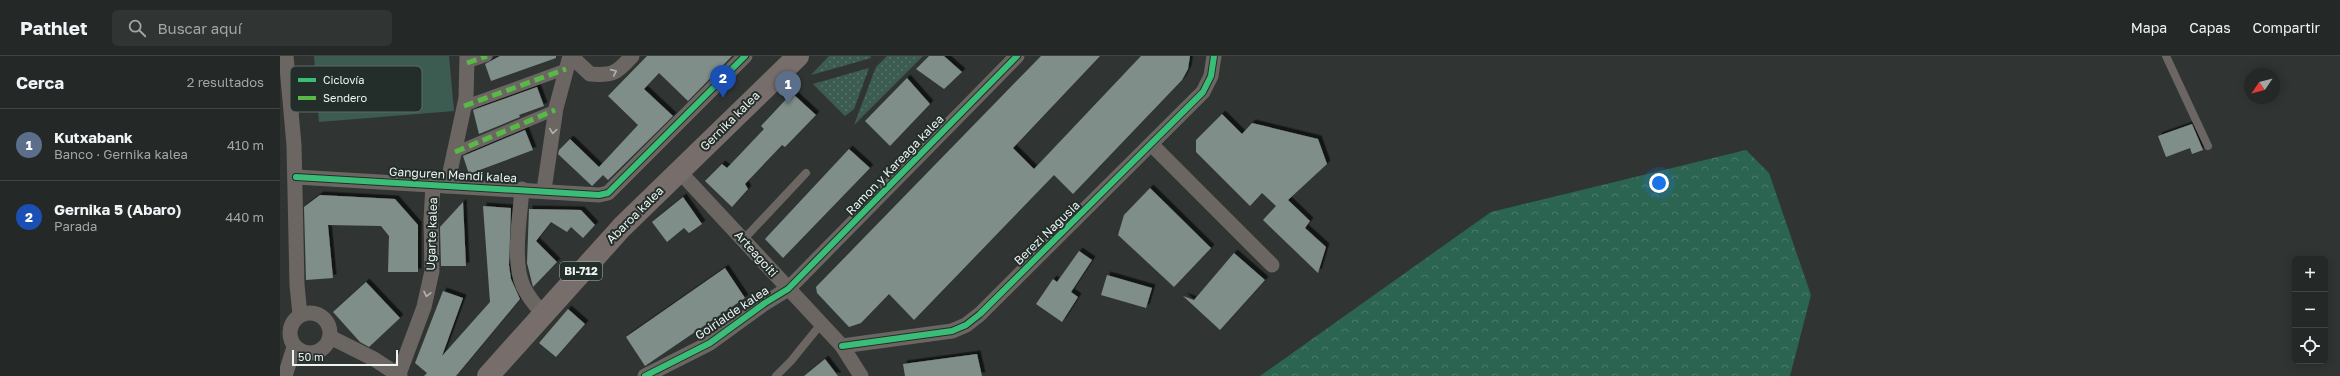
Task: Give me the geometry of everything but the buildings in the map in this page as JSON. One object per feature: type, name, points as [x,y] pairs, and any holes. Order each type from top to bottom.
[{"type":"main road","name":"Gernika kalea","points":[[679,171],[798,56]]},
{"type":"main road","name":"Abaroa kalea","points":[[488,376],[622,227],[679,171]]},
{"type":"street","points":[[286,56],[290,104]]},
{"type":"street","points":[[467,60],[487,56]]},
{"type":"street","points":[[569,60],[590,74],[606,75],[619,71],[632,56]]},
{"type":"street","name":"Ganguren Mendi kalea","points":[[296,177],[440,186],[544,190],[600,195],[608,193],[745,56]]},
{"type":"street","name":"Ramon y Kareaga kalea","points":[[788,289],[1017,56]]},
{"type":"street","name":"Berezi Nagusia","points":[[842,346],[952,331],[966,325],[980,314],[1152,145],[1203,92],[1211,76],[1214,56]]},
{"type":"street","name":"Ugarte kalea","points":[[330,337],[400,375],[424,308],[432,271],[431,220],[440,186],[455,152],[464,106],[467,60]]},
{"type":"street","points":[[464,106],[569,60]]},
{"type":"street","points":[[544,190],[556,110],[569,60]]},
{"type":"street","points":[[455,152],[556,110]]},
{"type":"street","points":[[291,112],[296,177],[297,285],[300,315]]},
{"type":"street","points":[[1152,145],[1272,266]]},
{"type":"street","name":"Arteagoiti","points":[[679,171],[842,346],[861,376]]},
{"type":"street","points":[[522,190],[518,233],[522,284],[531,300],[543,314]]},
{"type":"street","name":"Goirialde kalea","points":[[645,376],[710,343],[765,303],[788,289]]},
{"type":"street","points":[[285,376],[294,347],[290,335],[290,327],[294,320],[300,315],[308,312],[322,316],[330,329],[330,337],[324,347],[313,353],[305,353],[294,347]]},
{"type":"lane","points":[[2166,56],[2208,146]]},
{"type":"lane","points":[[743,240],[806,173]]},
{"type":"lane","points":[[776,376],[821,324]]},
{"type":"green space","points":[[314,56],[449,56],[454,111],[319,122],[318,112],[422,112],[422,66],[315,66]]},
{"type":"green space","points":[[829,56],[870,56],[871,58],[811,75]]},
{"type":"green space","points":[[887,56],[923,56],[854,125],[876,67]]},
{"type":"green space","points":[[869,68],[854,109],[845,116],[813,84]]},
{"type":"green space","points":[[1746,150],[1769,173],[1811,295],[1790,376],[1260,376],[1491,212]]},
{"type":"marked path","points":[[467,63],[487,56]]},
{"type":"marked path","points":[[464,106],[566,69]]},
{"type":"marked path","points":[[455,152],[555,110]]},
{"type":"cycle path","points":[[296,177],[599,195],[608,193],[745,56]]},
{"type":"cycle path","points":[[645,376],[710,343],[765,303],[788,289],[1017,56]]},
{"type":"cycle path","points":[[842,346],[952,331],[966,325],[980,314],[1203,92],[1211,76],[1214,56]]},
{"type":"place","name":"Gernika 5 (Abaro)","points":[[723,98]]},
{"type":"place","name":"Kutxabank","points":[[788,104]]}]
